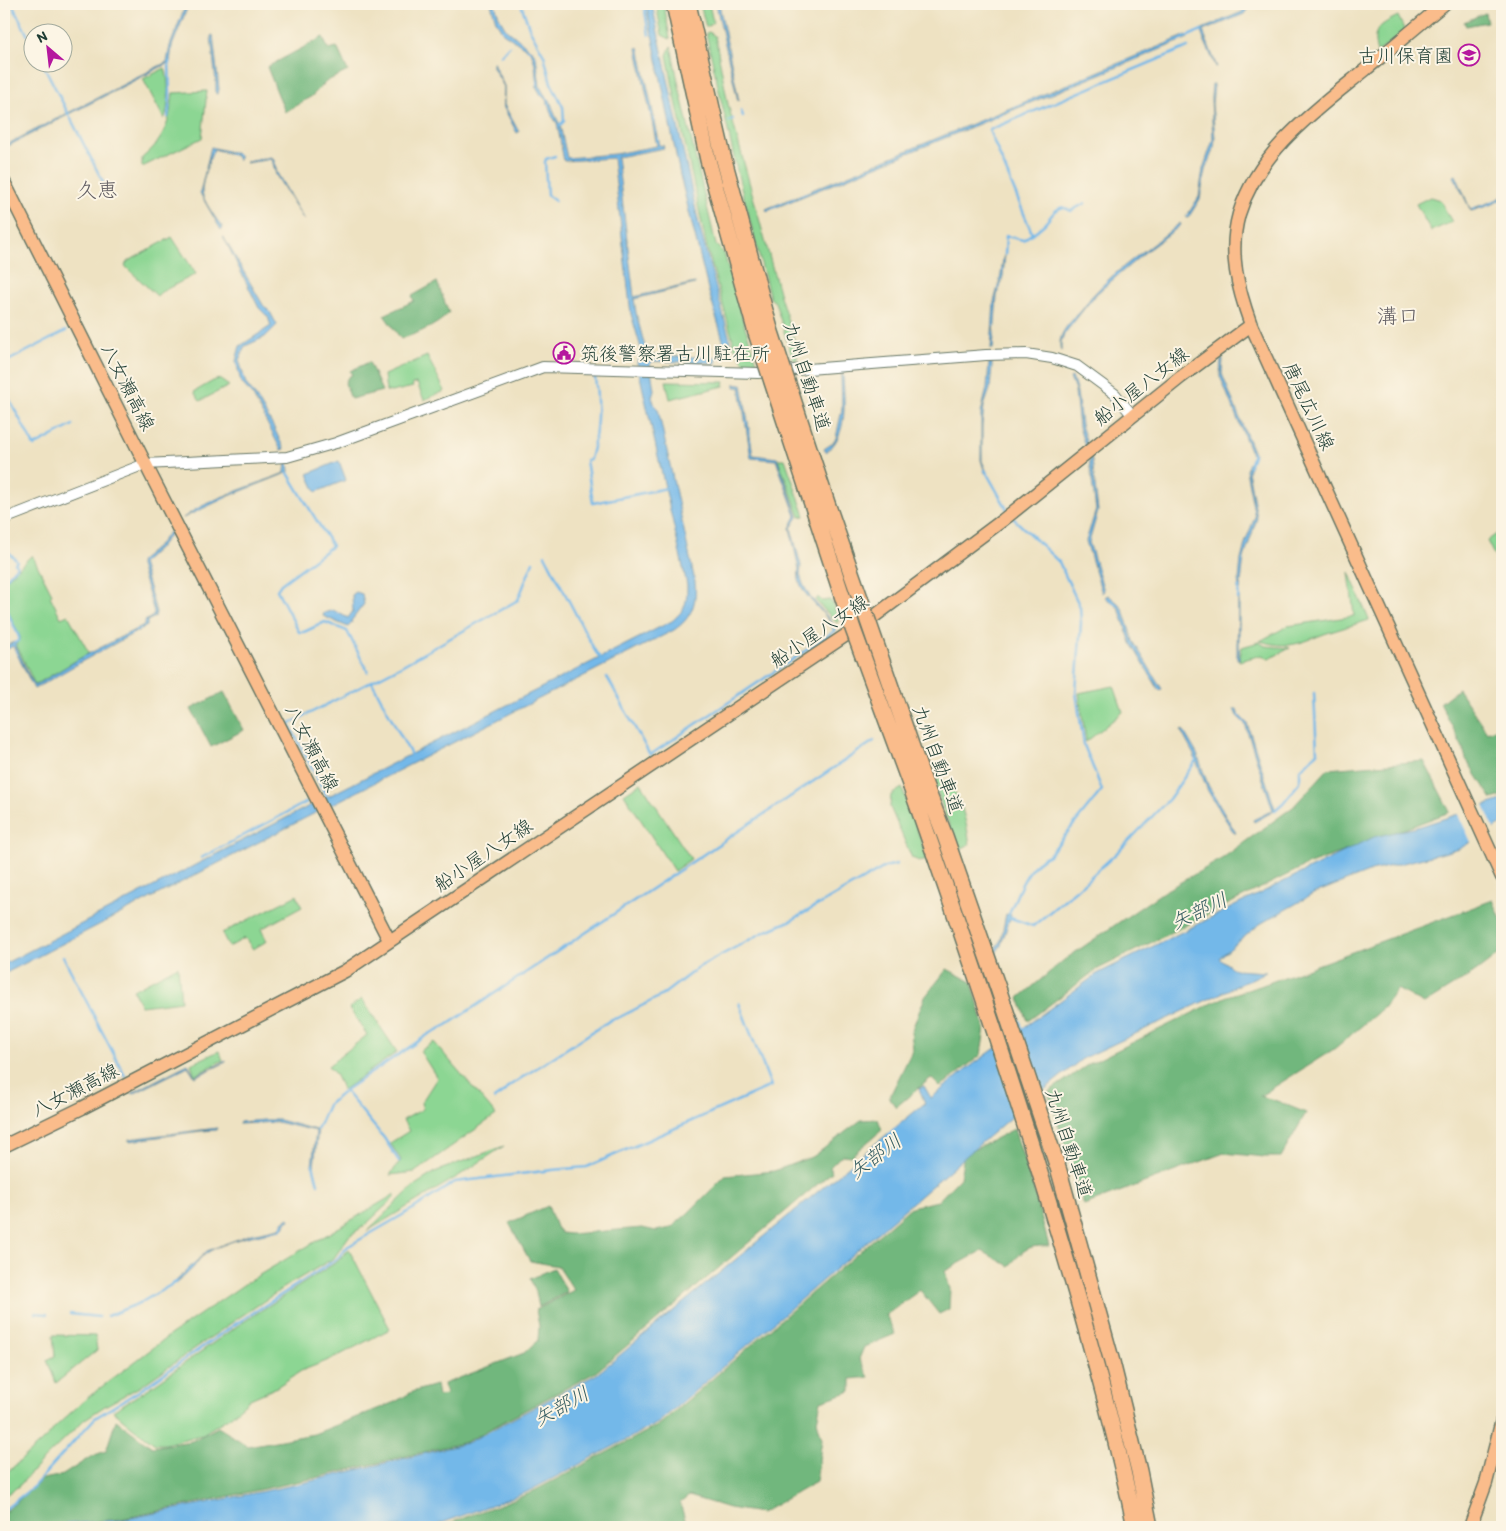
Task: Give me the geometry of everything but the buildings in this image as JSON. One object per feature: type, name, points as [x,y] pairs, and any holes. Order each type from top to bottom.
[{"type":"highway","name":"九州自動車道","points":[[674,4],[708,160],[763,331],[827,503],[917,784],[930,843],[983,993],[1043,1179],[1096,1367],[1150,1527]]},
{"type":"highway","name":"九州自動車道","points":[[688,4],[763,331]]},
{"type":"highway","name":"九州自動車道","points":[[917,784],[945,836],[1059,1171],[1112,1362],[1132,1472],[1135,1527]]},
{"type":"main road","name":"唐尾広川線","points":[[1444,4],[1292,132],[1266,162],[1239,214],[1234,242],[1234,268],[1241,298],[1251,325],[1502,877]]},
{"type":"main road","name":"八女瀬高線","points":[[4,182],[145,464],[389,940],[345,971],[4,1146]]},
{"type":"main road","name":"船小屋八女線","points":[[389,940],[868,620],[1003,520],[1181,377],[1251,325]]},
{"type":"main road","points":[[1470,1527],[1486,1483],[1502,1420]]},
{"type":"street","points":[[4,519],[145,464],[287,457],[336,443],[543,367],[758,373],[986,355],[1026,354],[1052,358],[1077,366],[1116,394],[1133,416]]},
{"type":"green space","points":[[656,4],[664,4],[670,39],[662,35]]},
{"type":"green space","points":[[700,4],[709,4],[713,22],[706,27]]},
{"type":"green space","points":[[1485,13],[1487,22],[1466,26],[1464,22]]},
{"type":"green space","points":[[1398,16],[1405,31],[1377,53],[1375,39],[1378,30],[1385,23]]},
{"type":"green space","points":[[709,32],[715,36],[728,104],[780,296],[797,349],[797,360],[793,360],[775,302],[770,298],[738,175],[706,33]]},
{"type":"green space","points":[[323,37],[328,49],[337,47],[348,71],[327,81],[312,96],[285,112],[267,67]]},
{"type":"green space","points":[[671,46],[716,245],[724,253],[745,327],[759,367],[747,367],[735,348],[707,248],[667,55]]},
{"type":"green space","points":[[165,68],[168,94],[164,119],[143,79]]},
{"type":"green space","points":[[207,91],[202,138],[142,167],[142,158],[156,144],[165,129],[173,93]]},
{"type":"green space","points":[[1430,197],[1440,200],[1452,222],[1431,231],[1416,204]]},
{"type":"green space","points":[[172,237],[196,274],[161,292],[157,296],[125,266],[127,262]]},
{"type":"green space","points":[[437,282],[449,313],[432,326],[401,339],[384,315],[414,301],[412,296]]},
{"type":"green space","points":[[427,356],[445,391],[424,400],[417,383],[412,384],[413,387],[391,392],[386,391],[384,375]]},
{"type":"green space","points":[[369,362],[382,391],[351,399],[345,383],[348,377],[352,375],[350,371]]},
{"type":"green space","points":[[219,379],[229,386],[200,401],[194,392]]},
{"type":"green space","points":[[666,381],[725,382],[724,386],[670,399]]},
{"type":"green space","points":[[778,459],[785,459],[805,516],[800,517]]},
{"type":"green space","points":[[1502,530],[1502,561],[1498,563],[1487,541]]},
{"type":"green space","points":[[32,555],[52,594],[50,596],[61,618],[68,615],[89,653],[35,685],[16,644],[20,637],[4,602],[4,582]]},
{"type":"green space","points":[[1349,572],[1369,620],[1293,644],[1279,645],[1260,641],[1288,626],[1354,616]]},
{"type":"green space","points":[[818,597],[822,601],[830,600],[833,604],[839,620],[837,623],[816,601]]},
{"type":"green space","points":[[1259,642],[1265,646],[1290,648],[1269,659],[1262,655],[1239,661],[1242,647]]},
{"type":"green space","points":[[1114,686],[1123,712],[1086,742],[1079,693]]},
{"type":"green space","points":[[1458,689],[1487,732],[1502,726],[1502,796],[1492,799],[1466,759],[1463,748],[1440,703]]},
{"type":"green space","points":[[224,692],[244,730],[211,747],[191,709]]},
{"type":"green space","points":[[1424,761],[1450,812],[1307,865],[1096,970],[1028,1021],[1019,998],[1064,960],[1163,892],[1220,860],[1293,807],[1328,769]]},
{"type":"green space","points":[[941,778],[948,783],[958,798],[964,817],[970,844],[958,850],[933,780]]},
{"type":"green space","points":[[641,783],[691,859],[674,871],[624,794]]},
{"type":"green space","points":[[902,788],[928,859],[919,861],[912,858],[890,807],[891,795]]},
{"type":"green space","points":[[297,895],[302,907],[261,929],[267,941],[253,949],[245,938],[229,947],[222,933]]},
{"type":"green space","points":[[1493,900],[1502,921],[1502,952],[1477,971],[1424,1004],[1397,989],[1383,1008],[1334,1049],[1260,1096],[1306,1113],[1281,1157],[1224,1153],[1084,1205],[1048,1092],[1089,1064],[1227,996],[1260,986]]},
{"type":"green space","points":[[178,966],[181,1001],[141,1006],[133,990]]},
{"type":"green space","points":[[947,969],[972,982],[985,1028],[981,1055],[940,1087],[931,1078],[896,1107],[889,1098],[913,1049],[911,1032],[925,997]]},
{"type":"green space","points":[[362,999],[397,1052],[343,1090],[335,1074],[328,1066],[367,1035],[349,1008]]},
{"type":"green space","points":[[434,1042],[496,1115],[415,1172],[390,1175],[401,1160],[390,1143],[409,1131],[403,1120],[423,1109],[421,1103],[437,1078],[420,1051]]},
{"type":"green space","points":[[219,1051],[223,1060],[195,1075],[191,1064]]},
{"type":"green space","points":[[878,1119],[882,1130],[851,1156],[842,1155],[830,1167],[832,1172],[596,1372],[466,1442],[315,1478],[121,1519],[44,1527],[14,1527],[4,1524],[4,1513],[43,1479],[63,1475],[92,1456],[106,1451],[116,1420],[152,1447],[192,1441],[218,1427],[248,1446],[314,1434],[395,1402],[412,1392],[436,1385],[438,1396],[446,1395],[444,1384],[524,1353],[538,1340],[539,1326],[536,1310],[574,1290],[558,1266],[530,1261],[509,1223],[548,1206],[556,1227],[561,1233],[570,1234],[642,1228],[656,1231],[671,1228],[725,1176],[774,1171],[814,1156],[861,1120]]},
{"type":"green space","points":[[1014,1129],[1033,1187],[1049,1246],[1035,1246],[1026,1250],[1009,1266],[982,1251],[945,1271],[950,1289],[949,1309],[939,1314],[920,1290],[886,1315],[895,1334],[864,1347],[859,1359],[869,1377],[851,1379],[851,1391],[821,1401],[817,1421],[822,1439],[816,1482],[761,1513],[729,1508],[689,1496],[680,1503],[686,1523],[675,1527],[439,1527],[528,1494],[659,1425],[911,1207],[938,1201],[960,1178],[964,1155]]},
{"type":"green space","points":[[504,1146],[367,1231],[415,1185],[437,1171]]},
{"type":"green space","points":[[395,1194],[394,1198],[364,1226],[349,1236],[334,1258],[288,1285],[141,1386],[85,1419],[19,1486],[4,1496],[4,1473],[49,1435],[55,1427],[87,1398],[170,1335],[246,1283]]},
{"type":"green space","points":[[349,1249],[390,1329],[334,1358],[301,1371],[275,1388],[250,1399],[231,1416],[201,1435],[165,1444],[155,1444],[113,1411],[151,1387],[237,1326],[338,1261]]},
{"type":"green space","points":[[554,1268],[567,1292],[539,1307],[536,1292],[530,1279]]},
{"type":"green space","points":[[53,1335],[95,1336],[97,1350],[56,1383],[47,1360],[55,1356]]},
{"type":"water","points":[[186,4],[191,4],[188,6],[172,46],[170,62],[4,148],[4,146],[167,62],[170,46]]},
{"type":"water","points":[[491,4],[495,4],[499,17],[506,29],[536,56],[540,87],[550,100],[560,125],[567,158],[615,154],[657,146],[637,48],[639,47],[660,146],[663,145],[664,148],[617,157],[634,297],[695,284],[634,299],[636,313],[647,355],[717,358],[716,363],[654,361],[650,363],[654,390],[652,397],[658,409],[695,582],[694,603],[689,615],[674,630],[4,974],[4,964],[672,621],[683,609],[687,597],[687,585],[637,363],[639,355],[643,355],[631,314],[613,158],[564,161],[557,123],[552,116],[547,100],[537,88],[535,64],[532,54],[503,33],[496,21]]},
{"type":"water","points":[[646,4],[652,4],[699,225],[732,347],[726,350],[708,289],[680,175]]},
{"type":"water","points":[[716,4],[719,4],[739,101],[738,101]]},
{"type":"water","points":[[1248,4],[1251,4],[1244,14],[1203,31],[1216,67],[1200,30],[1242,12]]},
{"type":"water","points":[[213,35],[218,94],[216,94],[211,36]]},
{"type":"water","points":[[1187,35],[1188,38],[767,211],[766,209]]},
{"type":"water","points":[[493,62],[495,62],[494,65],[504,87],[493,67]]},
{"type":"water","points":[[1212,84],[1214,84],[1212,104],[1214,147],[1205,170],[1200,199],[1188,218],[1186,217],[1199,197],[1203,169],[1213,140],[1211,98]]},
{"type":"water","points":[[504,87],[504,105],[519,132],[517,133],[503,106]]},
{"type":"water","points":[[211,147],[238,154],[240,159],[238,160],[236,156],[214,149],[204,175]]},
{"type":"water","points":[[271,157],[274,160],[277,173],[304,220],[276,175],[272,159],[246,163]]},
{"type":"water","points":[[1456,175],[1470,209],[1454,176]]},
{"type":"water","points":[[204,177],[202,191],[204,199],[223,228],[221,230],[200,193]]},
{"type":"water","points":[[1502,197],[1502,199],[1493,204],[1471,211],[1470,209]]},
{"type":"water","points":[[1180,223],[1181,225],[1145,252],[1096,294],[1064,334],[1061,342],[1061,351],[1060,339],[1062,334],[1093,295],[1125,265]]},
{"type":"water","points":[[223,236],[263,305],[270,312],[277,325],[265,337],[245,346],[239,360],[246,384],[274,428],[284,449],[281,450],[253,396],[241,382],[236,361],[240,346],[271,326],[268,317],[259,308]]},
{"type":"water","points":[[1005,254],[1003,276],[997,296],[993,349],[991,349],[994,302]]},
{"type":"water","points":[[1221,359],[1223,359],[1222,374],[1254,454],[1252,455],[1220,376]]},
{"type":"water","points":[[989,363],[992,363],[990,389],[984,406],[982,426],[982,461],[987,472],[985,473],[981,460],[981,413],[987,388]]},
{"type":"water","points":[[841,375],[843,375],[844,395],[842,427],[833,445],[826,452],[824,449],[833,443],[836,438],[842,409]]},
{"type":"water","points":[[1072,377],[1077,393],[1081,425],[1092,460],[1098,511],[1089,542],[1104,591],[1102,593],[1086,541],[1096,510],[1089,459],[1079,427],[1075,391],[1070,378]]},
{"type":"water","points":[[735,383],[737,385],[742,384],[753,455],[777,458],[798,517],[791,528],[801,566],[800,575],[803,584],[810,597],[831,621],[836,630],[835,632],[826,616],[809,598],[800,584],[798,577],[799,569],[790,528],[796,516],[776,460],[751,458],[740,387],[735,387]]},
{"type":"water","points":[[339,461],[346,480],[316,492],[308,474]]},
{"type":"water","points":[[286,462],[288,462],[289,472],[229,496],[183,518],[218,499],[282,474],[285,472]]},
{"type":"water","points":[[1249,463],[1251,464],[1248,471],[1257,518],[1244,558],[1240,591],[1238,590],[1241,560],[1255,517],[1246,470]]},
{"type":"water","points":[[169,532],[171,533],[159,548],[142,563],[156,612],[155,617],[147,621],[147,626],[34,689],[13,646],[4,651],[4,647],[14,642],[35,686],[77,660],[144,625],[145,621],[153,616],[154,612],[139,562],[157,547]]},
{"type":"water","points":[[356,592],[362,594],[364,604],[348,627],[323,616],[324,613],[333,610],[348,618],[353,611],[352,595]]},
{"type":"water","points":[[1108,595],[1123,610],[1133,641],[1162,689],[1159,690],[1131,643],[1119,608],[1105,597]]},
{"type":"water","points":[[1238,596],[1239,659],[1237,659]]},
{"type":"water","points":[[1234,709],[1237,709],[1238,714],[1247,723],[1275,809],[1254,822],[1253,820],[1273,810],[1245,724],[1237,716]]},
{"type":"water","points":[[1183,730],[1197,754],[1208,785],[1236,833],[1234,833],[1208,791],[1194,755],[1181,731]]},
{"type":"water","name":"矢部川","points":[[1502,800],[1502,824],[1459,849],[1371,871],[1315,893],[1260,924],[1219,958],[1235,970],[1266,972],[1082,1059],[1011,1117],[658,1423],[527,1492],[431,1527],[17,1527],[121,1520],[299,1484],[467,1443],[597,1374],[925,1103],[919,1089],[924,1086],[931,1098],[967,1069],[1097,974],[1374,837],[1421,826]]},
{"type":"water","points":[[1006,914],[1011,915],[1001,945],[996,953],[1021,1024],[1019,1025],[993,952],[1001,940]]},
{"type":"water","points":[[226,1061],[195,1077],[188,1066],[132,1093],[188,1064],[195,1076]]},
{"type":"water","points":[[279,1120],[316,1130],[318,1128],[314,1167],[312,1166],[316,1131],[277,1122],[239,1124],[240,1122]]},
{"type":"water","points":[[217,1128],[216,1130],[129,1141],[129,1139]]},
{"type":"water","points":[[289,1218],[290,1220],[286,1222],[281,1230],[230,1242],[251,1234],[280,1228],[284,1221]]},
{"type":"water","points":[[222,1245],[203,1256],[193,1268],[174,1283],[207,1251]]},
{"type":"pier","points":[[1483,803],[1495,831],[1472,844],[1457,812]]},
{"type":"waterway","points":[[12,4],[22,24]]},
{"type":"waterway","points":[[521,4],[530,30],[544,55],[551,83],[563,107],[564,121],[560,125]]},
{"type":"waterway","points":[[644,4],[649,35]]},
{"type":"waterway","points":[[1184,38],[1202,30]]},
{"type":"waterway","points":[[501,55],[509,46]]},
{"type":"waterway","points":[[1032,233],[989,130],[1188,47]]},
{"type":"waterway","points":[[168,117],[170,96],[169,61]]},
{"type":"waterway","points":[[47,72],[107,190]]},
{"type":"waterway","points":[[741,111],[743,116]]},
{"type":"waterway","points":[[729,121],[733,119]]},
{"type":"waterway","points":[[555,156],[546,159],[545,162],[547,195],[555,201]]},
{"type":"waterway","points":[[1005,255],[1006,236],[1023,240],[1042,226],[1058,209],[1063,207],[1071,211],[1085,203]]},
{"type":"waterway","points":[[4,363],[66,331]]},
{"type":"waterway","points":[[595,377],[597,397],[596,428],[590,459],[586,460],[593,503],[667,488]]},
{"type":"waterway","points":[[4,389],[34,446],[73,425]]},
{"type":"waterway","points":[[1249,466],[1253,455],[1252,452]]},
{"type":"waterway","points":[[985,470],[1008,511]]},
{"type":"waterway","points":[[288,473],[332,546],[281,584],[277,590],[299,632],[304,632],[325,622],[347,631],[368,672]]},
{"type":"waterway","points":[[1008,917],[1028,873],[1034,865],[1049,855],[1102,790],[1084,745],[1076,692],[1081,623],[1080,607],[1059,562],[1013,518]]},
{"type":"waterway","points":[[4,547],[17,561],[15,563],[17,566],[4,581]]},
{"type":"waterway","points":[[545,555],[601,659]]},
{"type":"waterway","points":[[328,799],[289,724],[401,666],[518,600],[533,562]]},
{"type":"waterway","points":[[1238,599],[1239,587]]},
{"type":"waterway","points":[[4,604],[19,637],[19,640],[15,643]]},
{"type":"waterway","points":[[607,677],[650,755],[834,630]]},
{"type":"waterway","points":[[372,682],[411,755]]},
{"type":"waterway","points":[[1275,810],[1300,782],[1300,770],[1317,753],[1314,693]]},
{"type":"waterway","points":[[317,1130],[328,1105],[347,1089],[429,1034],[447,1025],[874,741]]},
{"type":"waterway","points":[[1008,917],[1033,926],[1121,849],[1169,799],[1197,759]]},
{"type":"waterway","points":[[201,858],[307,802]]},
{"type":"waterway","points":[[494,1099],[509,1086],[612,1019],[618,1018],[661,996],[699,967],[764,932],[792,920],[885,867],[897,864]]},
{"type":"waterway","points":[[63,956],[125,1076]]},
{"type":"waterway","points":[[4,1510],[33,1487],[95,1418],[139,1391],[234,1325],[337,1259],[347,1247],[455,1182],[587,1167],[771,1086],[739,1003]]},
{"type":"waterway","points":[[1020,1022],[1022,1029]]},
{"type":"waterway","points":[[345,1091],[384,1138],[399,1161]]},
{"type":"waterway","points":[[313,1165],[318,1184]]},
{"type":"waterway","points":[[107,1316],[140,1303],[176,1282]]},
{"type":"waterway","points":[[35,1313],[47,1314]]},
{"type":"waterway","points":[[70,1314],[99,1317]]},
{"type":"place","name":"古川保育園","points":[[1469,55]]},
{"type":"place","name":"筑後警察署古川駐在所","points":[[564,353]]},
{"type":"district","name":"久恵","points":[[97,189]]},
{"type":"district","name":"溝口","points":[[1398,315]]}]
